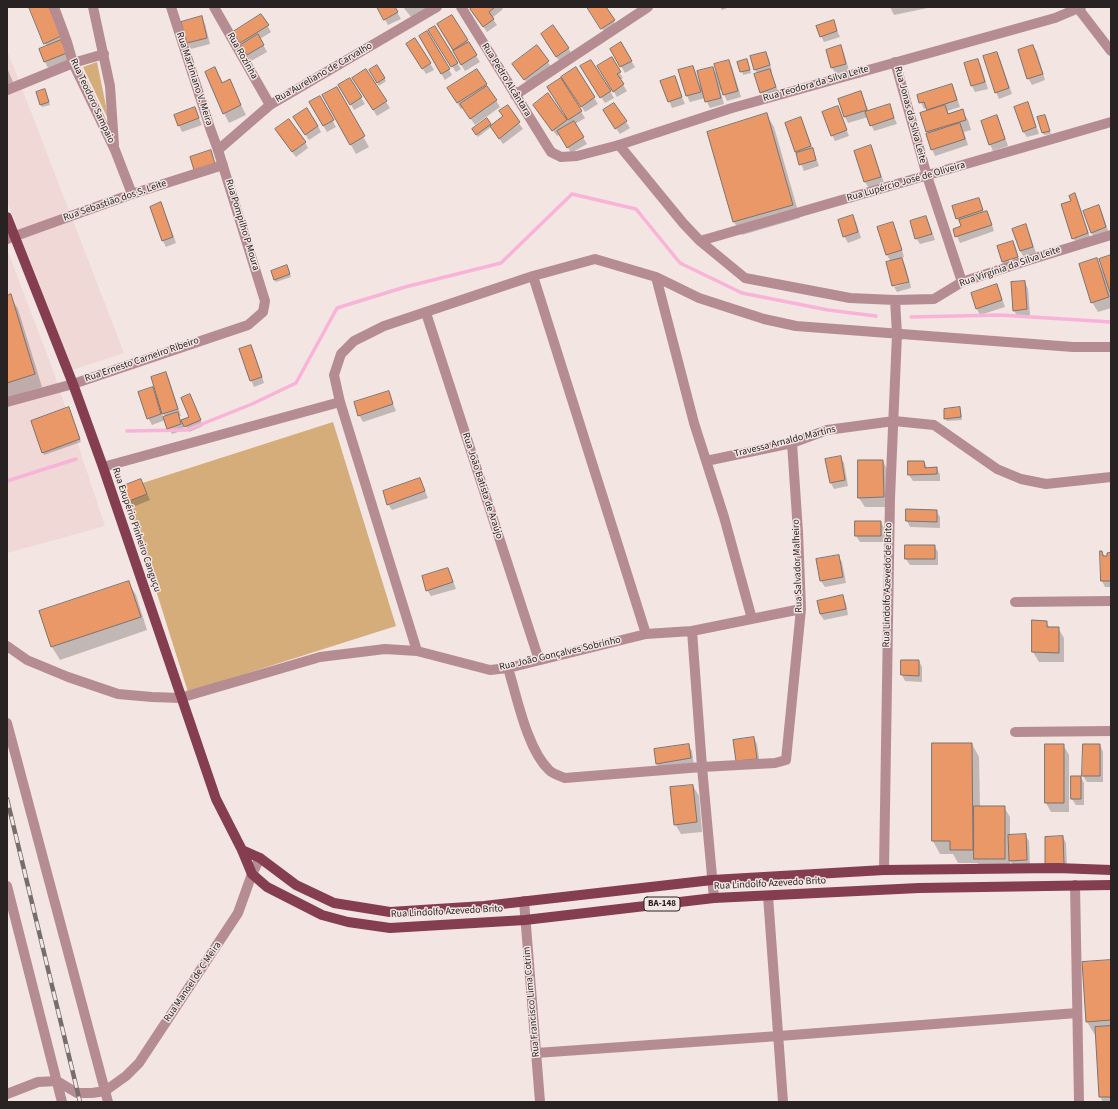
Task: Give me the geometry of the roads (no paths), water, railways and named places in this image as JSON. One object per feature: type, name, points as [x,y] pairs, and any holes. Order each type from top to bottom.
[{"type":"main road","name":"Rua Exupério Pinheiro Canguçu","points":[[7,216],[11,238],[73,384],[216,799],[242,850]]},
{"type":"main road","name":"Rua Lindolfo Azevedo Brito","points":[[242,850],[260,858],[296,885],[334,903],[390,912],[484,906],[712,880],[884,870],[1057,868],[1111,870]]},
{"type":"main road","name":"Rua Lindolfo Azevedo Brito","points":[[242,850],[252,874],[267,887],[322,914],[348,922],[390,928],[525,920],[714,898],[919,888],[1111,885]]},
{"type":"street","name":"Rua Teodoro Sampaio","points":[[54,7],[73,63],[115,150],[132,194]]},
{"type":"street","points":[[93,7],[110,86],[115,150]]},
{"type":"street","name":"Rua Martiniano V. Meira","points":[[171,7],[218,150]]},
{"type":"street","name":"Rua Rozinha","points":[[214,7],[270,105]]},
{"type":"street","name":"Rua Aureliano de Carvalho","points":[[218,150],[270,105],[437,7]]},
{"type":"street","name":"Rua Pedro Alcântara","points":[[461,7],[551,152]]},
{"type":"street","points":[[515,95],[648,7]]},
{"type":"street","points":[[1055,18],[1065,7]]},
{"type":"street","points":[[1079,8],[1111,51]]},
{"type":"street","name":"Rua Teodora da Silva Leite","points":[[551,152],[561,157],[578,156],[619,145],[732,108],[1055,18],[1079,8]]},
{"type":"street","points":[[7,90],[73,63],[104,54]]},
{"type":"street","name":"Rua Jonas da Silva Leite","points":[[895,62],[927,176],[962,282]]},
{"type":"street","name":"Rua Lupércio José de Oliveira","points":[[700,241],[1111,122]]},
{"type":"street","points":[[619,145],[683,223],[700,241]]},
{"type":"street","name":"Rua Pompilho P Moura","points":[[218,150],[265,301]]},
{"type":"street","name":"Rua Sebastião dos S. Leite","points":[[11,238],[132,194],[223,165]]},
{"type":"street","name":"Rua Virgínia da Silva Leite","points":[[700,241],[745,278],[850,298],[895,300],[934,299],[962,282],[1111,235]]},
{"type":"street","points":[[417,651],[340,402],[334,375],[341,354],[354,341],[384,326],[533,276],[595,259],[656,277],[699,298],[764,319],[796,326],[1073,347],[1111,348]]},
{"type":"street","points":[[533,276],[646,634]]},
{"type":"street","points":[[656,277],[694,423],[724,517],[752,619]]},
{"type":"street","name":"Rua Lindolfo Azevedo de Brito","points":[[884,870],[890,506],[897,334],[895,300]]},
{"type":"street","name":"Rua Ernesto Carneiro Ribeiro","points":[[7,402],[73,384],[248,325],[263,312],[265,301]]},
{"type":"street","name":"Rua João Batista de Araújo","points":[[426,313],[539,660]]},
{"type":"street","points":[[102,467],[340,402]]},
{"type":"street","name":"Travessa Arnaldo Martins","points":[[706,461],[792,442],[827,430],[894,421],[934,425],[998,469],[1021,479],[1046,484],[1111,477]]},
{"type":"street","name":"Rua Salvador Malheiro","points":[[702,767],[775,763],[786,760],[801,609],[792,442]]},
{"type":"street","points":[[1015,602],[1111,601]]},
{"type":"street","name":"Rua João Gonçalves Sobrinho","points":[[7,646],[27,660],[68,677],[118,694],[180,698],[320,657],[385,649],[417,651],[490,670],[508,668],[646,634],[692,631],[801,609]]},
{"type":"street","points":[[692,631],[702,767],[714,898]]},
{"type":"street","points":[[508,668],[526,731],[541,760],[550,771],[565,778],[702,767]]},
{"type":"street","points":[[7,723],[108,1102]]},
{"type":"street","points":[[1015,732],[1111,731]]},
{"type":"street","name":"Rua Manoel de C Meira","points":[[105,1091],[126,1076],[139,1062],[238,913],[252,874],[260,858]]},
{"type":"street","points":[[1075,885],[1079,1102]]},
{"type":"street","points":[[7,886],[62,1102]]},
{"type":"street","points":[[768,896],[783,1102]]},
{"type":"street","name":"Rua Francisco Lima Cotrim","points":[[524,901],[540,1102]]},
{"type":"street","points":[[536,1053],[1077,1013]]},
{"type":"street","points":[[7,1094],[38,1082],[57,1081],[77,1093],[105,1091]]},
{"type":"waterway","points":[[127,431],[187,430],[252,404],[296,383],[337,308],[405,287],[501,263],[572,194],[636,209],[680,263],[742,293],[828,310],[876,316]]},
{"type":"waterway","points":[[911,317],[1000,315],[1111,322]]},
{"type":"waterway","points":[[7,481],[76,459]]},
{"type":"railway","points":[[7,799],[80,1102]]}]
